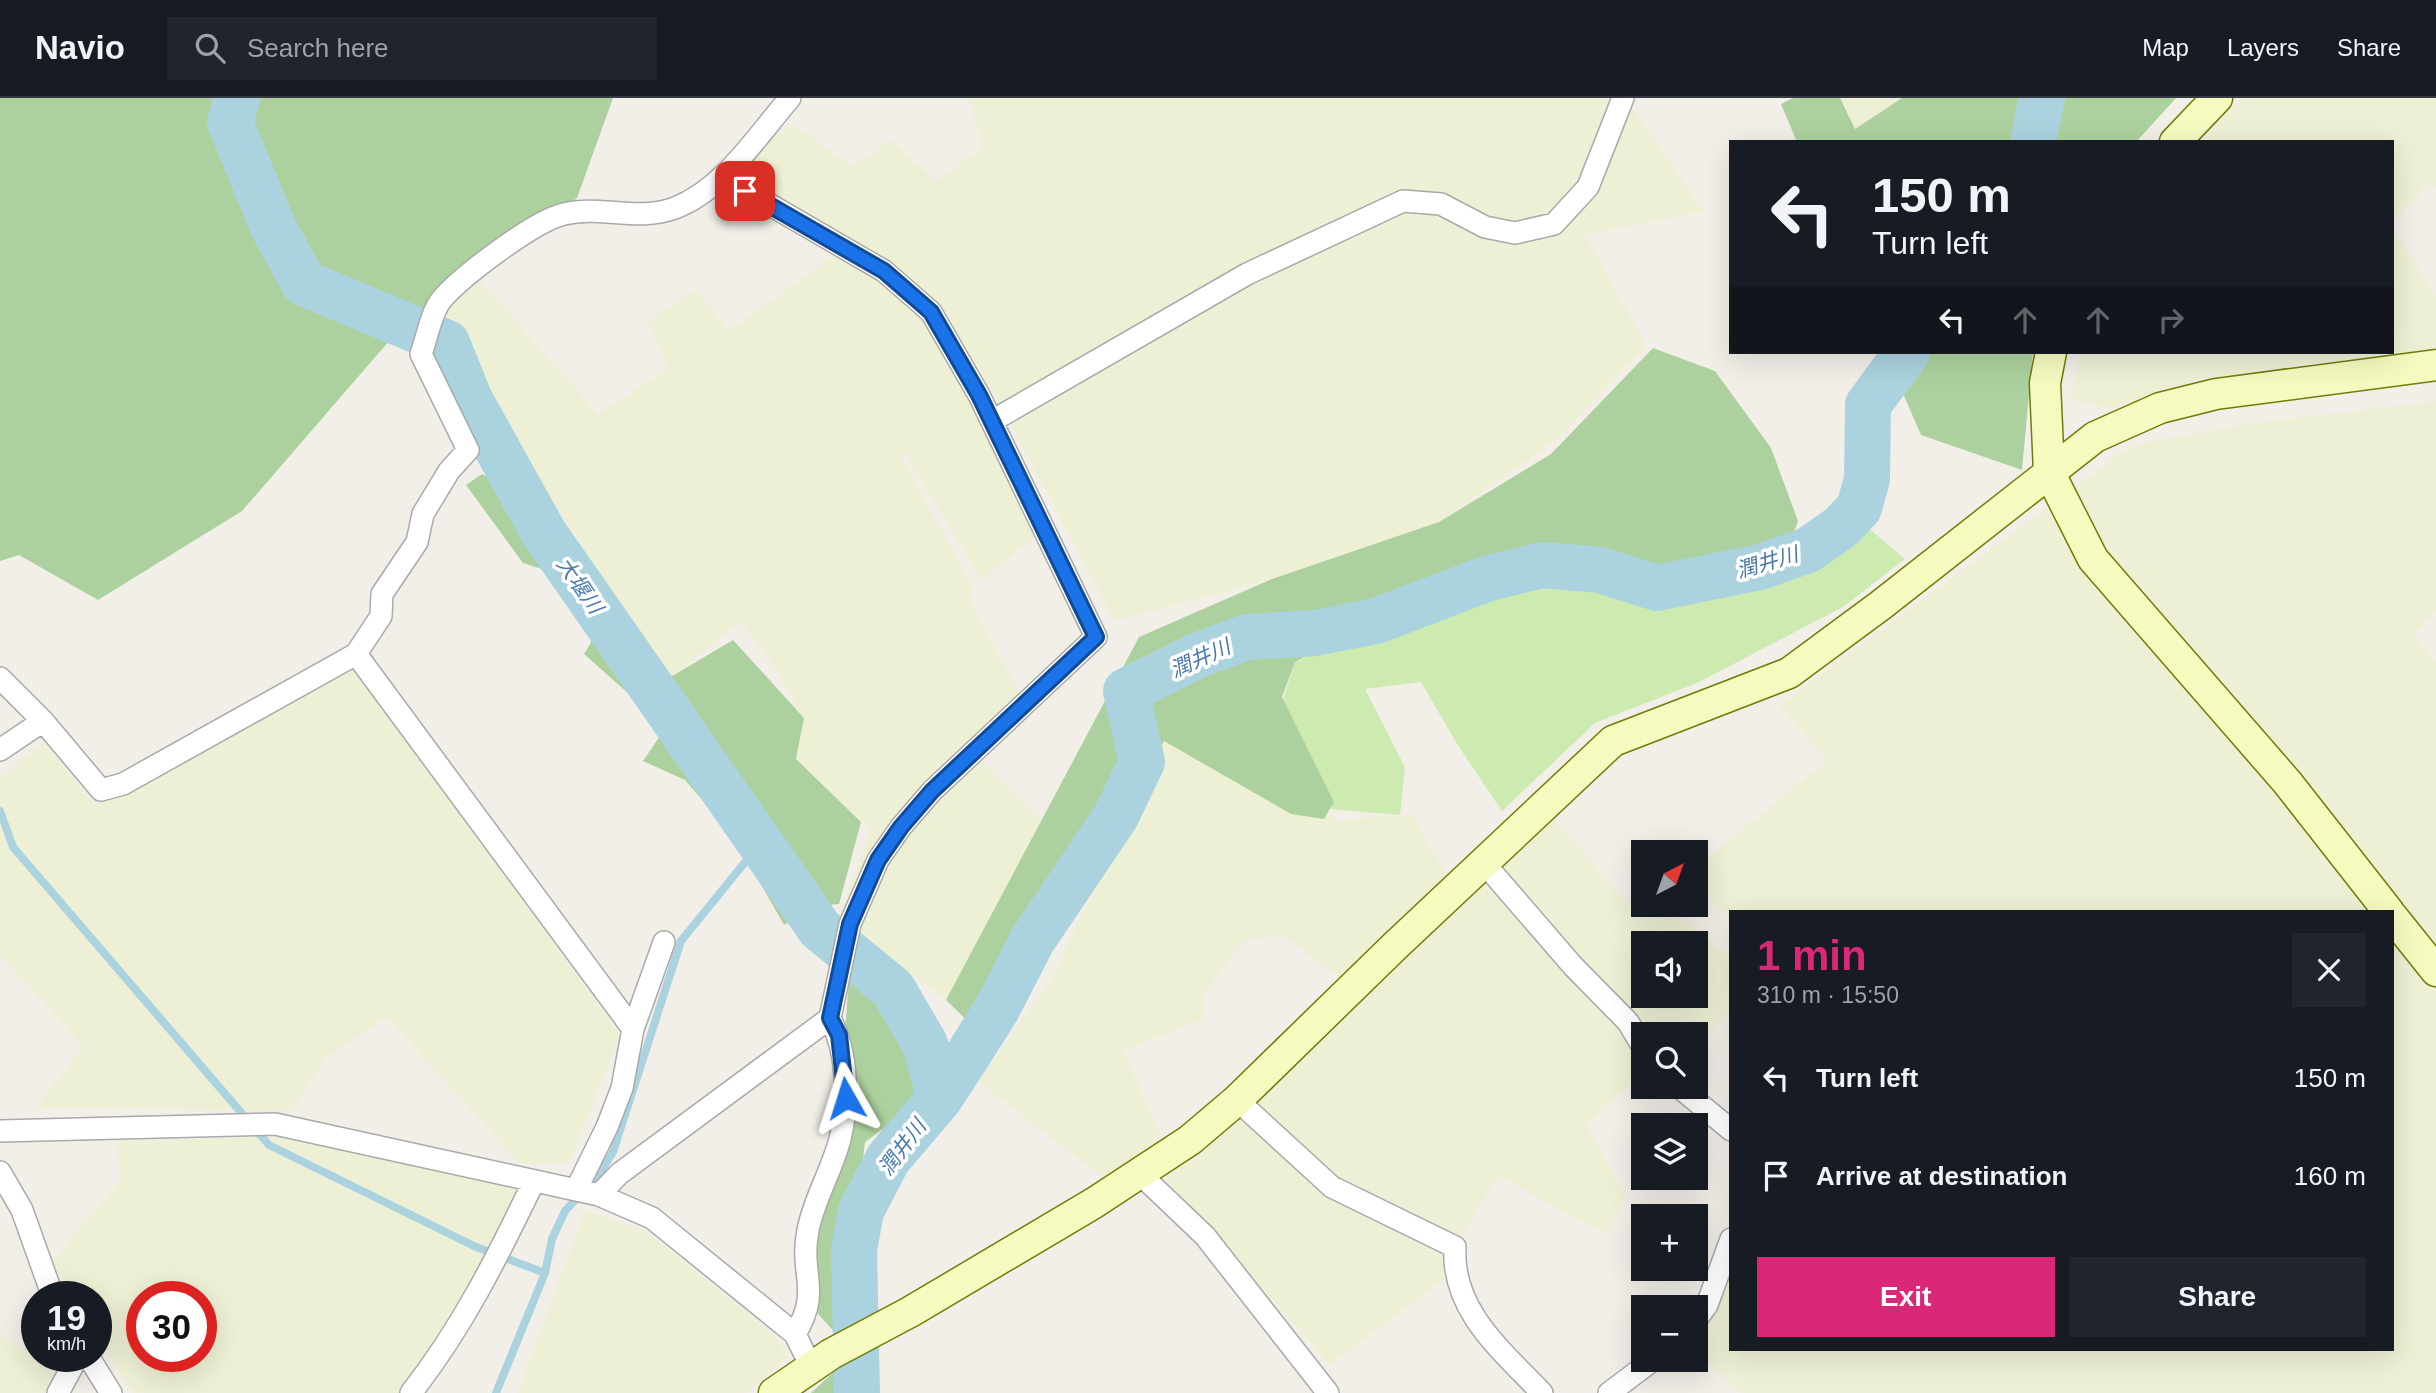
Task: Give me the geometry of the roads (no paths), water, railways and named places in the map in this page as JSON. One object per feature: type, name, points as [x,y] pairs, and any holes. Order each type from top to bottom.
[{"type":"street","points":[[0,678],[43,721],[101,790],[123,784],[356,654],[382,616],[382,594],[417,542],[423,514],[449,471],[468,450],[421,354],[440,301],[486,258],[562,214],[586,212],[641,216],[674,208],[722,177],[790,98]]},
{"type":"street","points":[[992,421],[1247,274],[1403,201],[1441,204],[1485,227],[1515,233],[1554,224],[1588,187],[1623,98]]},
{"type":"street","points":[[2177,140],[2217,98]]},
{"type":"street","points":[[722,177],[884,271],[931,312],[959,357],[992,421],[1096,637],[932,791],[901,827],[878,860],[850,924],[830,1018],[839,1035],[846,1098],[840,1139],[808,1230],[806,1262],[811,1296],[806,1317],[795,1334]]},
{"type":"street","points":[[2051,354],[2045,383],[2049,472],[2093,559],[2287,782],[2388,910]]},
{"type":"street","points":[[774,1393],[821,1360],[910,1312],[1142,1175],[1190,1140],[1237,1100],[1613,741],[1788,673],[1881,605],[2095,437],[2160,408],[2216,394],[2436,365]]},
{"type":"street","points":[[356,654],[633,1029]]},
{"type":"street","points":[[0,750],[43,721]]},
{"type":"street","points":[[1484,863],[1573,966],[1631,1027]]},
{"type":"street","points":[[2394,918],[2436,971]]},
{"type":"street","points":[[576,1190],[607,1127],[622,1088],[633,1029],[664,942]]},
{"type":"street","points":[[599,1195],[619,1174],[830,1018]]},
{"type":"street","points":[[1694,1099],[1729,1128]]},
{"type":"street","points":[[1237,1100],[1332,1187],[1455,1247],[1453,1273],[1478,1325],[1542,1393]]},
{"type":"street","points":[[0,1131],[275,1124],[599,1195],[652,1218],[795,1334],[821,1360]]},
{"type":"street","points":[[0,1171],[22,1210],[47,1281]]},
{"type":"street","points":[[1142,1175],[1205,1236],[1328,1393]]},
{"type":"street","points":[[411,1393],[438,1358],[478,1294],[534,1181]]},
{"type":"street","points":[[1708,1302],[1729,1244]]},
{"type":"street","points":[[58,1393],[69,1372]]},
{"type":"street","points":[[98,1372],[111,1393]]},
{"type":"street","points":[[1609,1393],[1637,1372]]},
{"type":"waterway","name":"大堰川","points":[[237,98],[230,122],[273,227],[304,283],[447,343],[470,400],[544,533],[820,929],[893,989],[925,1044],[940,1098]]},
{"type":"waterway","name":"潤井川","points":[[2033,140],[2042,98]]},
{"type":"waterway","name":"潤井川","points":[[857,1393],[854,1250],[861,1211],[888,1159],[940,1098],[997,1009],[1032,941],[1116,816],[1142,762],[1126,691],[1196,656],[1247,637],[1315,633],[1376,621],[1486,579],[1542,565],[1600,570],[1657,588],[1760,567],[1808,550],[1841,527],[1859,508],[1867,479],[1868,405],[1906,354]]},
{"type":"waterway","points":[[0,811],[13,847],[269,1145],[474,1246],[545,1273]]},
{"type":"waterway","points":[[496,1393],[545,1273],[552,1239],[565,1211],[600,1173],[613,1152],[681,941],[759,845]]}]
